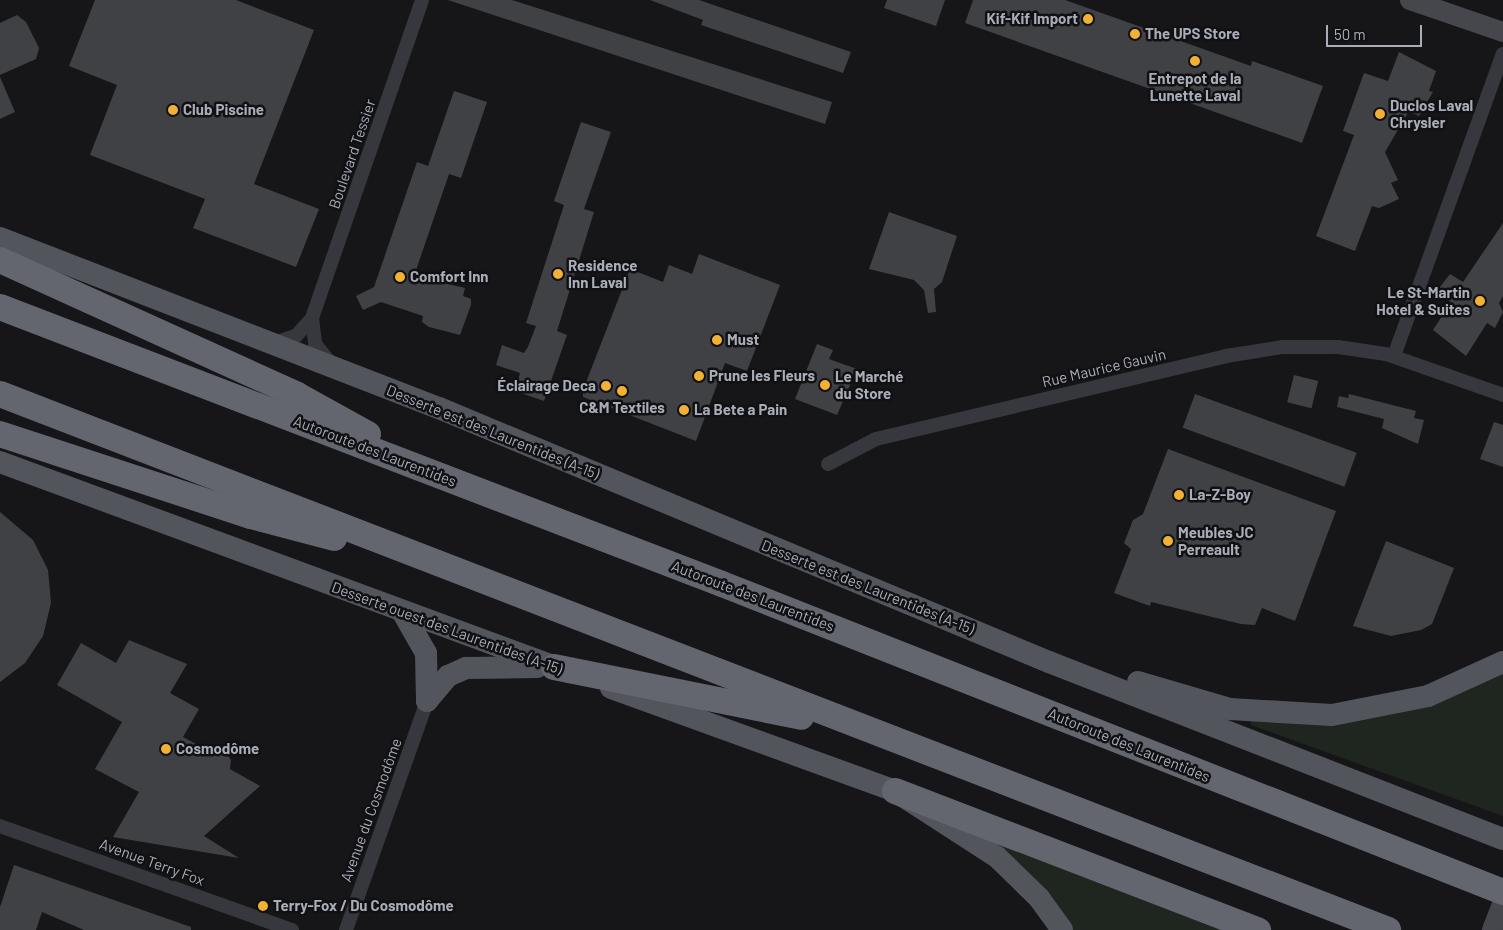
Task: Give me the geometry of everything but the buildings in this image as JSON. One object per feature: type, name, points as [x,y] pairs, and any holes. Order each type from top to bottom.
[{"type":"highway","points":[[0,260],[297,395],[450,479]]},
{"type":"highway","name":"Autoroute des Laurentides","points":[[0,307],[450,479],[1492,888]]},
{"type":"highway","points":[[0,394],[1388,930]]},
{"type":"highway","points":[[0,434],[251,516],[468,574]]},
{"type":"highway","points":[[554,667],[886,736]]},
{"type":"highway","points":[[895,791],[1258,930]]},
{"type":"main road","name":"Desserte est des Laurentides (A-15)","points":[[0,238],[335,368],[984,634]]},
{"type":"main road","name":"Desserte ouest des Laurentides (A-15)","points":[[0,462],[402,612],[895,791],[1002,862],[1039,898],[1062,930]]},
{"type":"main road","points":[[402,612],[426,653],[427,701]]},
{"type":"main road","points":[[984,634],[1211,705],[1277,715],[1332,715],[1388,707],[1443,690],[1503,662]]},
{"type":"main road","points":[[984,634],[1502,838]]},
{"type":"main road","points":[[427,701],[448,676],[466,668],[554,667]]},
{"type":"street","name":"Boulevard Tessier","points":[[271,343],[296,336],[312,318],[422,0]]},
{"type":"street","points":[[1410,0],[1503,32]]},
{"type":"street","points":[[1394,356],[1503,54]]},
{"type":"street","name":"Boulevard Tessier","points":[[312,318],[315,344],[335,368]]},
{"type":"street","name":"Rue Maurice Gauvin","points":[[828,464],[876,439],[1243,352],[1310,345],[1394,356],[1503,395]]},
{"type":"street","name":"Avenue du Cosmodôme","points":[[346,930],[427,701]]},
{"type":"street","name":"Avenue Terry Fox","points":[[0,826],[292,930]]},
{"type":"street","points":[[1492,930],[1503,901]]},
{"type":"shaded area","points":[[1503,670],[1503,816],[1251,725],[1251,718],[1260,720]]},
{"type":"shaded area","points":[[1001,843],[1226,930],[1069,930],[999,849]]},
{"type":"place","name":"Kif-Kif Import","points":[[1088,19]]},
{"type":"place","name":"The UPS Store","points":[[1135,34]]},
{"type":"place","name":"Entrepot de la Lunette Laval","points":[[1195,61]]},
{"type":"place","name":"Club Piscine","points":[[173,110]]},
{"type":"place","name":"Duclos Laval Chrysler","points":[[1380,114]]},
{"type":"place","name":"Residence Inn Laval","points":[[558,274]]},
{"type":"place","name":"Comfort Inn","points":[[400,277]]},
{"type":"place","name":"Le St-Martin Hotel & Suites","points":[[1480,301]]},
{"type":"place","name":"Must","points":[[717,340]]},
{"type":"place","name":"Prune les Fleurs","points":[[699,376]]},
{"type":"place","name":"Le Marché du Store","points":[[825,385]]},
{"type":"place","name":"Éclairage Deca","points":[[606,386]]},
{"type":"place","name":"C&M Textiles","points":[[622,391]]},
{"type":"place","name":"La Bete a Pain","points":[[684,410]]},
{"type":"place","name":"La-Z-Boy","points":[[1179,495]]},
{"type":"place","name":"Meubles JC Perreault","points":[[1168,541]]},
{"type":"place","name":"Cosmodôme","points":[[166,749]]},
{"type":"place","name":"Terry-Fox / Du Cosmodôme","points":[[263,906]]}]
